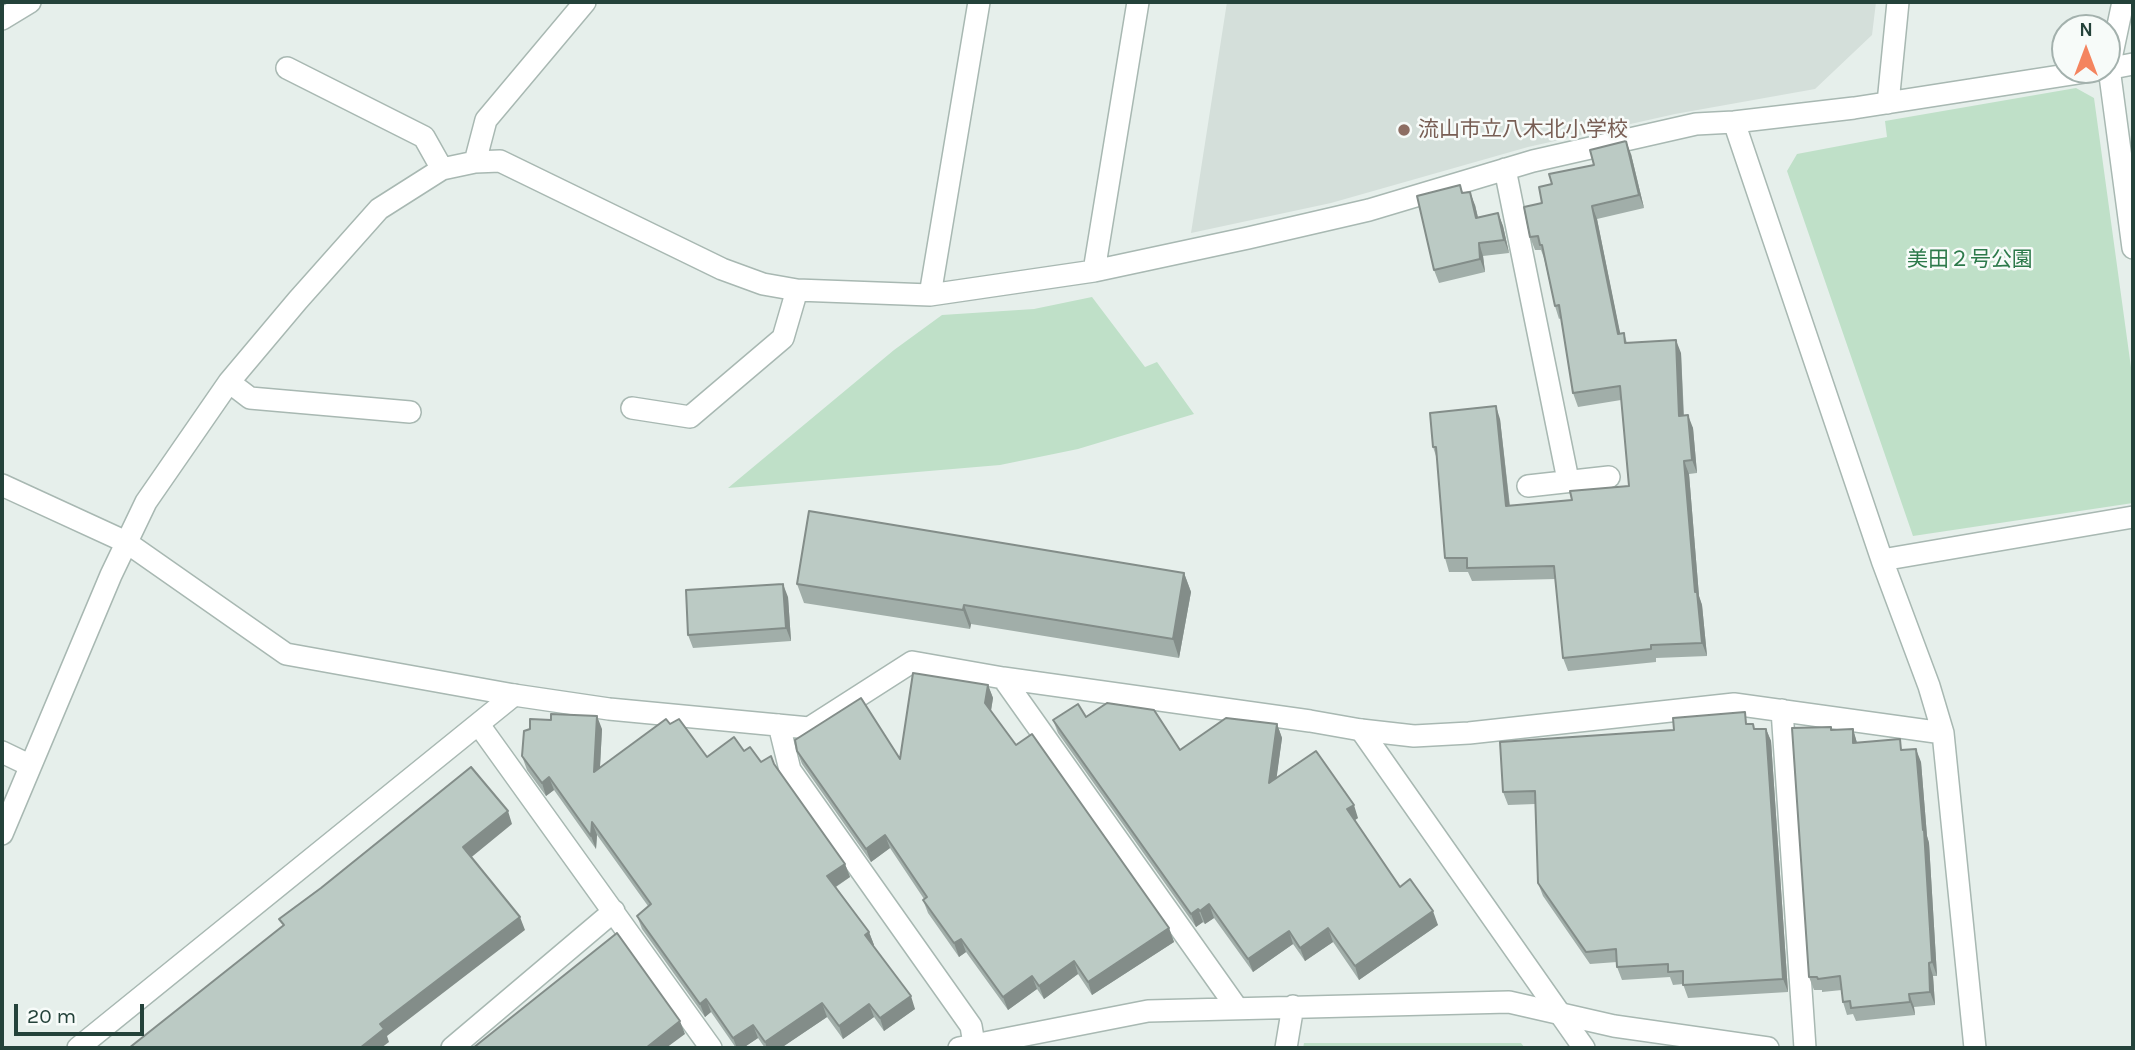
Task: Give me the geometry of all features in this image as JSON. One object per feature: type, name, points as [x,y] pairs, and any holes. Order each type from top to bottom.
[{"type":"street","points":[[2,19],[30,2]]},
{"type":"street","points":[[475,162],[486,120],[585,2]]},
{"type":"street","points":[[930,295],[979,2]]},
{"type":"street","points":[[1094,271],[1138,2]]},
{"type":"street","points":[[1888,103],[1898,2]]},
{"type":"street","points":[[287,68],[424,137],[442,169]]},
{"type":"street","points":[[2,834],[29,765],[146,502],[229,382],[298,300],[379,209],[442,169],[475,162],[500,161],[722,269],[763,284],[797,290],[930,295],[1094,271],[1248,239],[1369,210],[1505,169],[1696,124],[1734,122],[1888,103],[2051,77]]},
{"type":"street","points":[[2107,84],[2133,248]]},
{"type":"street","points":[[1734,122],[1943,733],[1975,1048]]},
{"type":"street","points":[[1505,169],[1568,481]]},
{"type":"street","points":[[632,408],[690,416],[783,338],[797,290]]},
{"type":"street","points":[[229,382],[250,398],[410,412]]},
{"type":"street","points":[[1528,485],[1609,477]]},
{"type":"street","points":[[2,485],[126,542],[286,654],[608,709],[809,727],[912,662],[1003,678],[1414,736],[1469,733],[1734,704],[1943,733]]},
{"type":"street","points":[[1882,560],[2133,517]]},
{"type":"street","points":[[1003,678],[1237,1008]]},
{"type":"street","points":[[78,1048],[514,695]]},
{"type":"street","points":[[1782,710],[1805,1048]]},
{"type":"street","points":[[479,725],[711,1048]]},
{"type":"street","points":[[779,725],[790,770],[971,1026],[967,1046],[1148,1011],[1509,1002],[1614,1026],[1768,1048]]},
{"type":"street","points":[[1361,730],[1584,1048]]},
{"type":"street","points":[[2,752],[29,765]]},
{"type":"street","points":[[452,1048],[614,911]]},
{"type":"street","points":[[1286,1048],[1293,1006]]},
{"type":"shaded area","name":"流山市立八木北小学校","points":[[1227,2],[1876,2],[1872,35],[1815,89],[1675,114],[1528,147],[1331,203],[1191,233]]},
{"type":"green space","name":"美田２号公園","points":[[2076,88],[2094,98],[2133,382],[2133,503],[1913,536],[1787,171],[1797,154],[1887,137],[1885,121]]},
{"type":"green space","points":[[1092,297],[1145,367],[1157,362],[1194,414],[1078,449],[1000,465],[728,488],[894,350],[942,315],[1034,309]]},
{"type":"green space","points":[[1304,1043],[1521,1043],[1525,1048],[1303,1048]]},
{"type":"building","points":[[1626,141],[1639,195],[1592,206],[1618,334],[1624,333],[1625,343],[1676,340],[1679,416],[1688,415],[1692,460],[1684,461],[1702,643],[1651,645],[1651,649],[1563,658],[1554,566],[1467,568],[1467,558],[1445,558],[1436,447],[1433,447],[1430,413],[1496,406],[1506,506],[1572,500],[1570,491],[1629,486],[1620,386],[1573,393],[1559,305],[1555,306],[1542,245],[1538,236],[1530,237],[1524,207],[1542,203],[1539,187],[1552,184],[1549,174],[1594,165],[1590,150]]},
{"type":"building","points":[[1460,185],[1462,193],[1470,192],[1476,218],[1498,213],[1504,240],[1479,243],[1480,259],[1434,270],[1417,196]]},
{"type":"building","points":[[809,511],[1184,573],[1173,639],[964,605],[963,610],[797,584]]},
{"type":"building","points":[[783,584],[786,628],[688,635],[686,590]]},
{"type":"building","points":[[913,673],[988,685],[985,703],[1016,745],[1032,734],[1169,928],[1088,982],[1074,961],[1039,986],[1032,976],[1003,997],[961,939],[954,943],[923,900],[927,897],[885,835],[866,849],[797,751],[795,740],[861,698],[900,759]]},
{"type":"building","points":[[1107,703],[1154,710],[1180,750],[1226,718],[1277,724],[1269,783],[1316,751],[1354,805],[1347,809],[1400,887],[1410,879],[1433,911],[1355,966],[1328,928],[1300,948],[1289,931],[1248,959],[1209,904],[1191,914],[1053,720],[1078,704],[1086,717]]},
{"type":"building","points":[[1745,712],[1746,724],[1753,724],[1754,729],[1766,729],[1783,979],[1683,985],[1683,971],[1668,972],[1668,964],[1617,967],[1616,949],[1586,952],[1538,883],[1535,791],[1503,792],[1500,742],[1674,730],[1673,718]]},
{"type":"building","points":[[551,714],[597,716],[594,772],[666,719],[670,724],[679,719],[707,757],[734,737],[744,751],[750,747],[761,762],[771,756],[845,864],[827,876],[869,932],[865,935],[911,996],[880,1018],[869,1004],[839,1026],[822,1003],[765,1042],[753,1025],[733,1038],[706,999],[700,1004],[637,916],[651,904],[592,822],[591,836],[549,777],[542,783],[522,756],[524,731],[530,729],[530,719],[551,720]]},
{"type":"building","points":[[1831,727],[1831,730],[1853,729],[1853,743],[1900,739],[1901,750],[1916,749],[1932,962],[1929,963],[1930,992],[1909,994],[1910,1002],[1851,1008],[1850,1001],[1843,1002],[1840,976],[1818,979],[1809,977],[1792,728]]},
{"type":"building","points":[[471,767],[508,811],[463,847],[520,917],[380,1024],[384,1029],[360,1048],[129,1048],[284,925],[279,919]]},
{"type":"building","points":[[617,933],[680,1021],[646,1048],[473,1048]]},
{"type":"place","name":"流山市立八木北小学校","points":[[1404,130]]}]
